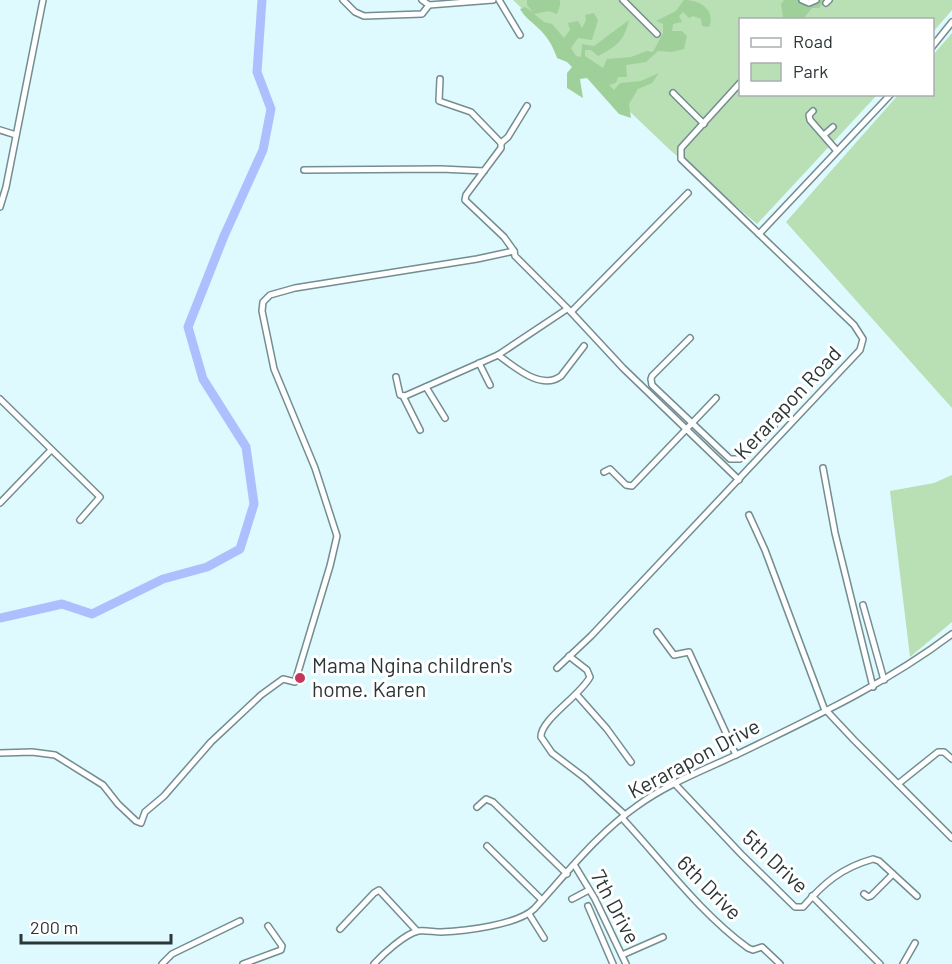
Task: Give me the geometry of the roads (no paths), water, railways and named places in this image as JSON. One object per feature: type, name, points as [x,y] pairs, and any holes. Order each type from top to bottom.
[{"type":"street","points":[[0,207],[6,187],[43,0]]},
{"type":"street","points":[[343,0],[364,16],[422,14],[429,5]]},
{"type":"street","points":[[422,0],[429,5],[493,0]]},
{"type":"street","points":[[499,0],[520,34]]},
{"type":"street","points":[[623,0],[657,34]]},
{"type":"street","points":[[802,0],[809,3],[816,0]]},
{"type":"street","points":[[934,46],[952,22]]},
{"type":"street","points":[[440,79],[439,101],[471,112],[501,143]]},
{"type":"street","points":[[739,85],[681,148],[680,154],[681,159],[759,234],[889,96]]},
{"type":"street","points":[[673,93],[704,124]]},
{"type":"street","points":[[304,170],[484,171],[527,106]]},
{"type":"street","points":[[813,111],[809,118],[837,151]]},
{"type":"street","points":[[824,135],[833,127]]},
{"type":"street","points":[[0,130],[16,135]]},
{"type":"street","name":"Kerarapon Road","points":[[484,171],[466,195],[466,201],[504,237],[515,256],[623,368],[738,480],[860,350],[863,342],[854,325],[759,234]]},
{"type":"street","points":[[403,396],[498,355],[569,310],[688,193]]},
{"type":"street","points":[[0,753],[32,752],[55,755],[103,785],[118,804],[141,823],[146,812],[164,796],[211,742],[261,695],[284,679],[295,682],[337,536],[312,459],[274,369],[262,307],[267,298],[275,293],[310,285],[477,259],[514,251]]},
{"type":"street","points":[[690,338],[652,376],[651,382],[725,456],[734,460],[743,457],[774,426]]},
{"type":"street","points":[[498,355],[532,377],[547,381],[561,376],[584,346]]},
{"type":"street","points":[[480,363],[490,385]]},
{"type":"street","points":[[396,376],[400,395],[403,396],[420,430]]},
{"type":"street","points":[[426,387],[445,418]]},
{"type":"street","points":[[604,472],[610,469],[626,485],[632,486],[716,398]]},
{"type":"street","points":[[0,399],[100,497],[80,520]]},
{"type":"street","points":[[0,503],[51,450]]},
{"type":"street","points":[[823,468],[838,544],[873,687]]},
{"type":"street","points":[[557,668],[738,480]]},
{"type":"street","points":[[749,515],[765,550],[826,710],[952,838]]},
{"type":"street","points":[[863,605],[884,680]]},
{"type":"street","points":[[657,632],[674,655],[689,652],[736,755]]},
{"type":"street","name":"Kerarapon Drive","points":[[417,931],[442,932],[500,924],[529,914],[623,816],[639,804],[873,687],[951,637]]},
{"type":"street","points":[[569,656],[590,674],[577,695],[607,729],[631,762]]},
{"type":"street","name":"6th Drive","points":[[577,695],[542,728],[541,737],[544,744],[561,761],[585,778],[623,816],[676,881],[708,914],[748,948],[753,950],[762,947],[780,964]]},
{"type":"street","points":[[898,784],[938,752],[944,752],[952,759]]},
{"type":"street","name":"5th Drive","points":[[675,784],[741,854],[793,906],[799,909],[834,876],[870,859],[876,859],[917,896]]},
{"type":"street","points":[[477,807],[486,799],[494,802],[567,874]]},
{"type":"street","points":[[487,846],[542,900]]},
{"type":"street","name":"7th Drive","points":[[575,866],[626,964]]},
{"type":"street","points":[[864,894],[871,896],[893,874]]},
{"type":"street","points":[[340,929],[379,890],[417,931],[392,946],[374,964]]},
{"type":"street","points":[[572,899],[589,890]]},
{"type":"street","points":[[812,896],[880,964]]},
{"type":"street","points":[[588,906],[613,964]]},
{"type":"street","points":[[529,914],[544,938]]},
{"type":"street","points":[[162,964],[172,954],[240,921]]},
{"type":"street","points":[[243,964],[251,963],[281,950],[282,945],[268,926]]},
{"type":"street","points":[[603,939],[611,933]]},
{"type":"street","points":[[622,955],[663,937]]},
{"type":"street","points":[[903,964],[915,943]]},
{"type":"waterway","points":[[0,618],[62,604],[92,614],[163,579],[207,567],[240,549],[254,504],[246,447],[203,379],[188,327],[224,236],[263,150],[271,109],[257,72],[262,0]]},
{"type":"place","name":"Mama Ngina children's home. Karen","points":[[300,678]]}]
